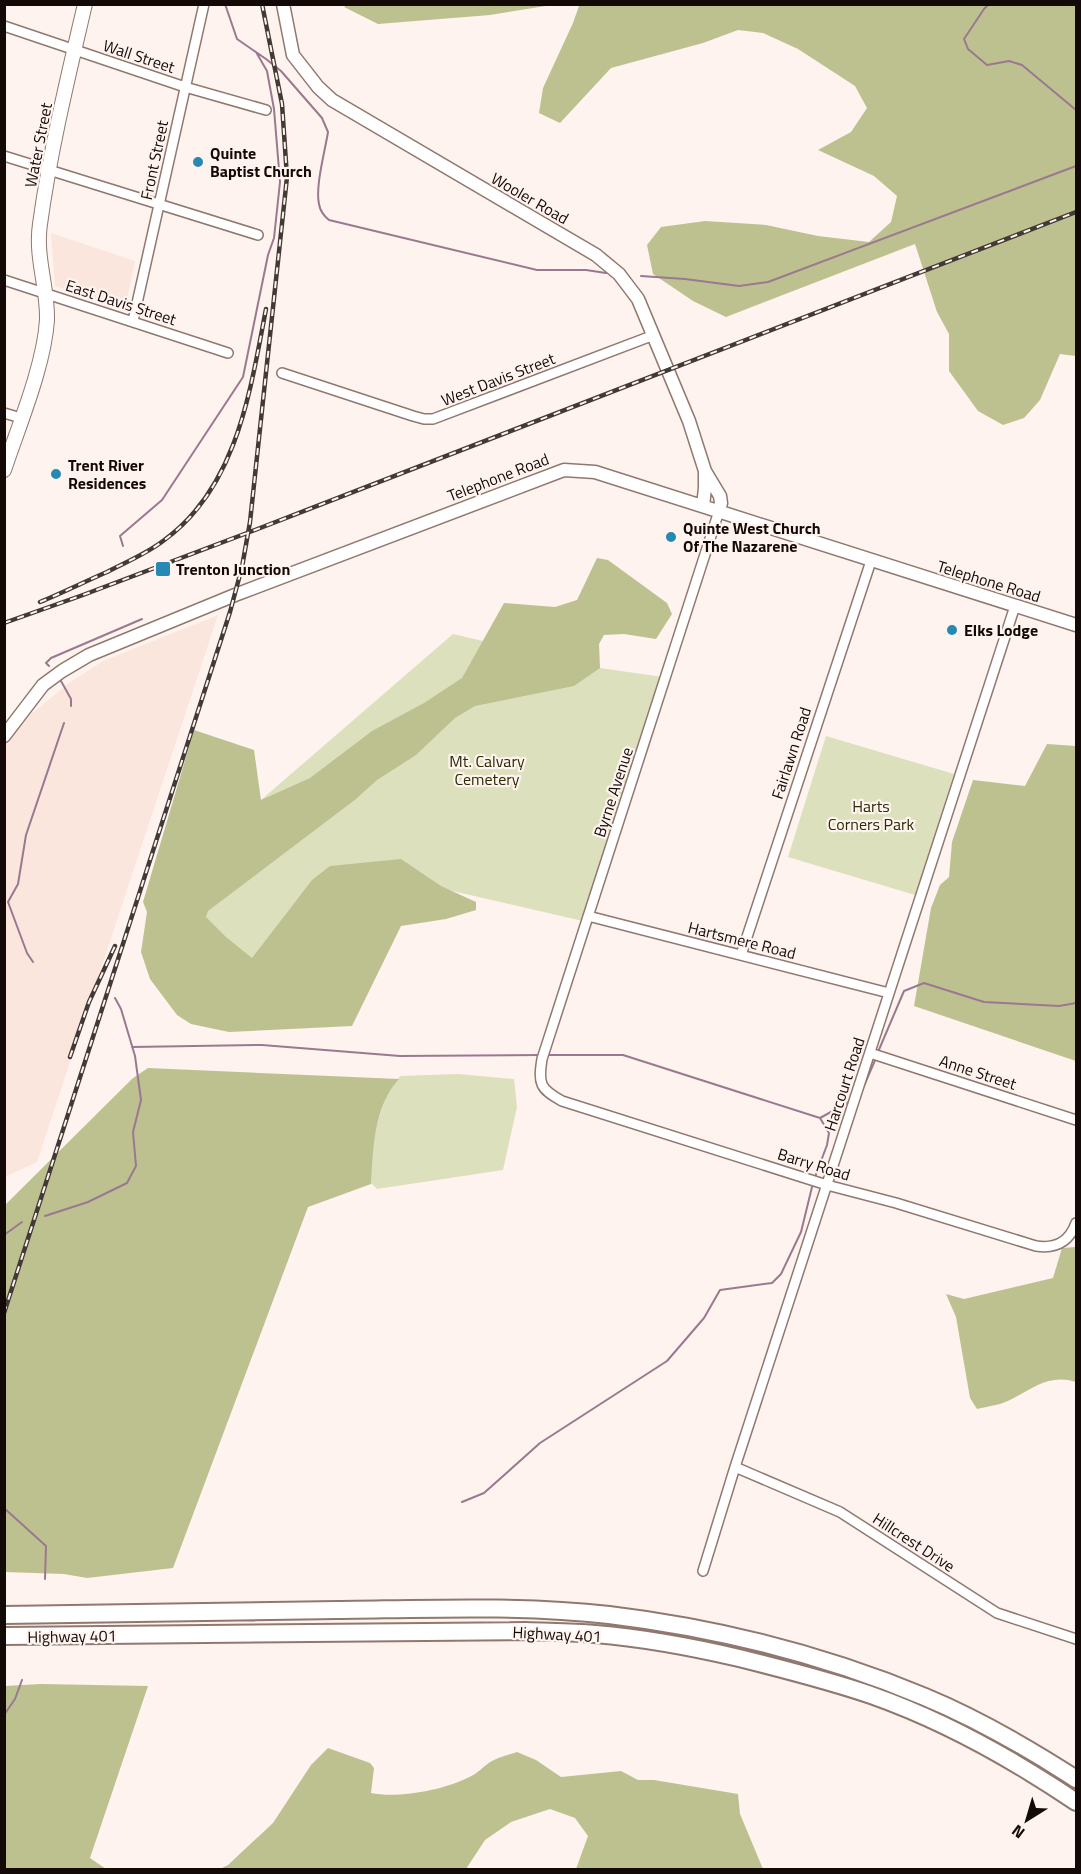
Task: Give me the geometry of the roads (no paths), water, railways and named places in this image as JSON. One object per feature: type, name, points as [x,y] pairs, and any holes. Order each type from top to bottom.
[{"type":"highway","name":"Highway 401","points":[[4,1615],[465,1609],[607,1615],[664,1623],[765,1644],[821,1659],[884,1681],[928,1698],[1002,1734],[1077,1779]]},
{"type":"highway","name":"Highway 401","points":[[4,1636],[526,1631],[596,1634],[691,1647],[803,1673],[872,1695],[940,1724],[1050,1784],[1077,1802]]},
{"type":"main road","name":"Water Street","points":[[4,470],[45,340],[47,317],[39,265],[39,227],[85,4]]},
{"type":"street","name":"Front Street","points":[[133,321],[204,4]]},
{"type":"street","name":"Wooler Road","points":[[283,4],[293,55],[323,93],[353,114],[596,255],[619,274],[634,292],[654,335],[689,421],[705,471],[720,496],[719,511]]},
{"type":"street","name":"Wall Street","points":[[4,26],[186,87],[266,110]]},
{"type":"street","points":[[4,156],[258,235]]},
{"type":"street","name":"East Davis Street","points":[[4,280],[228,353]]},
{"type":"street","name":"West Davis Street","points":[[282,373],[413,416],[433,419],[654,335]]},
{"type":"street","points":[[4,413],[21,418]]},
{"type":"street","name":"Telephone Road","points":[[4,736],[43,685],[89,655],[235,595],[564,470],[595,472],[1077,625]]},
{"type":"street","name":"Wooler Road","points":[[703,506],[705,471]]},
{"type":"street","name":"Byrne Avenue","points":[[541,1083],[542,1059],[719,511]]},
{"type":"street","name":"Fairlawn Road","points":[[741,955],[871,561]]},
{"type":"street","name":"Harcourt Road","points":[[703,1571],[1015,606]]},
{"type":"street","name":"Hartsmere Road","points":[[588,916],[889,993]]},
{"type":"street","name":"Anne Street","points":[[870,1053],[1077,1120]]},
{"type":"street","name":"Barry Road","points":[[541,1083],[547,1093],[562,1101],[827,1185],[1047,1248],[1066,1241],[1077,1223]]},
{"type":"street","name":"Hillcrest Drive","points":[[735,1467],[840,1512],[997,1613],[1077,1639]]},
{"type":"waterway","points":[[225,4],[237,39],[281,71],[322,118],[328,132],[318,197],[321,211],[329,220],[537,270],[586,270],[606,273]]},
{"type":"waterway","points":[[989,4],[964,39],[968,49],[987,65],[1009,61],[1022,65],[1076,110]]},
{"type":"waterway","points":[[123,546],[120,536],[162,500],[243,377],[268,255],[274,238],[280,182],[274,109],[267,71],[256,52]]},
{"type":"waterway","points":[[641,276],[739,286],[768,282],[1076,166]]},
{"type":"waterway","points":[[49,666],[46,663],[51,658],[142,619]]},
{"type":"waterway","points":[[61,681],[71,699],[71,706]]},
{"type":"waterway","points":[[33,962],[27,953],[8,902],[18,884],[26,835],[64,723]]},
{"type":"waterway","points":[[878,1052],[904,991],[924,983],[984,1002],[1059,1006],[1076,1003]]},
{"type":"waterway","points":[[45,1216],[88,1202],[127,1183],[136,1166],[133,1132],[141,1100],[135,1056],[121,1009],[115,998]]},
{"type":"waterway","points":[[132,1047],[262,1045],[400,1056],[540,1055]]},
{"type":"waterway","points":[[545,1055],[623,1055],[820,1118],[829,1133],[815,1177]]},
{"type":"waterway","points":[[863,1088],[876,1058]]},
{"type":"waterway","points":[[820,1118],[851,1101]]},
{"type":"waterway","points":[[462,1502],[484,1493],[540,1443],[667,1361],[704,1318],[720,1290],[772,1283],[781,1274],[801,1232],[813,1183]]},
{"type":"waterway","points":[[4,1235],[22,1222]]},
{"type":"waterway","points":[[4,1508],[46,1546],[45,1579]]},
{"type":"waterway","points":[[4,1715],[15,1699],[22,1680]]},
{"type":"railway","points":[[4,1313],[230,612],[242,567],[250,522],[287,177],[282,104],[262,4]]},
{"type":"railway","points":[[4,623],[255,530],[1076,212]]},
{"type":"railway","points":[[40,602],[107,572],[156,546],[188,519],[208,494],[224,466],[246,405],[266,309]]},
{"type":"railway","points":[[70,1057],[89,1002],[115,946]]},
{"type":"place","name":"Quinte Baptist Church","points":[[198,162]]},
{"type":"place","name":"Trent River Residences","points":[[56,474]]},
{"type":"place","name":"Quinte West Church Of The Nazarene","points":[[671,537]]},
{"type":"place","name":"Trenton Junction","points":[[163,569]]},
{"type":"place","name":"Elks Lodge","points":[[952,630]]},
{"type":"park label","name":"Mt. Calvary Cemetery","points":[[487,770]]},
{"type":"park label","name":"Harts Corners Park","points":[[871,815]]}]
